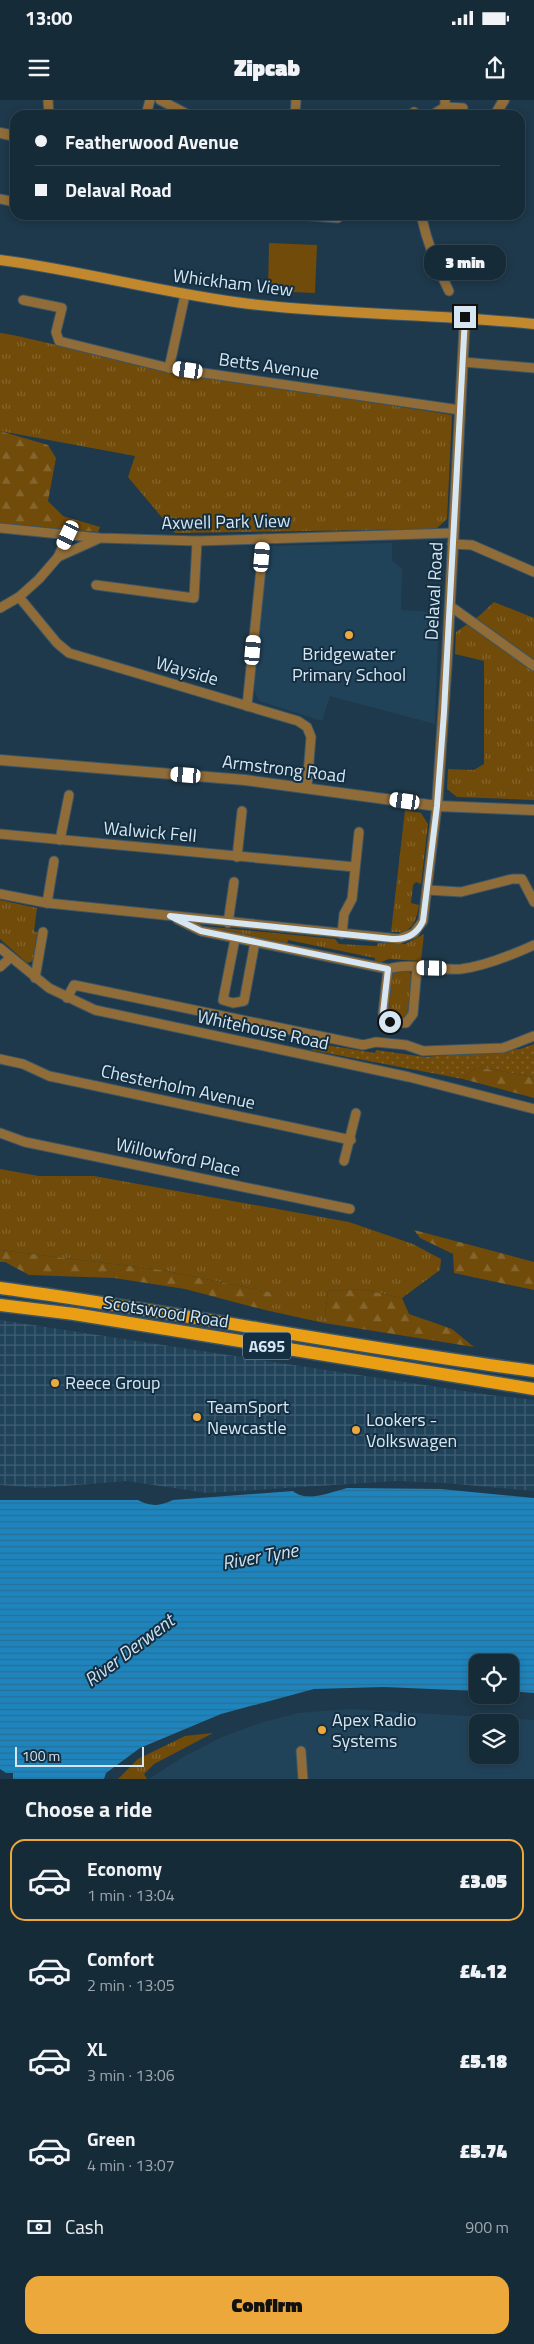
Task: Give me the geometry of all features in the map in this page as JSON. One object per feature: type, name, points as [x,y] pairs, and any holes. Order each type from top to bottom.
[{"type":"main road","name":"Whickham View","points":[[0,260],[185,295],[321,310],[465,317],[534,324]]},
{"type":"main road","name":"Scotswood Road","points":[[0,1288],[124,1305],[422,1355],[534,1371]]},
{"type":"main road","name":"Scotswood Road","points":[[0,1305],[74,1314],[503,1385],[534,1388]]},
{"type":"street","points":[[160,100],[179,110]]},
{"type":"street","points":[[445,103],[464,108]]},
{"type":"street","points":[[422,220],[436,268],[449,291]]},
{"type":"street","points":[[168,368],[185,295]]},
{"type":"street","name":"Betts Avenue","points":[[23,300],[62,308],[56,332],[59,341],[168,368],[460,410]]},
{"type":"street","name":"Delaval Road","points":[[437,806],[450,606],[465,317]]},
{"type":"street","points":[[463,362],[534,368]]},
{"type":"street","name":"Axwell Park View","points":[[0,528],[100,538],[197,541],[453,538],[534,572]]},
{"type":"street","points":[[0,608],[20,597],[39,579],[58,557],[68,535]]},
{"type":"street","points":[[58,557],[100,538]]},
{"type":"street","points":[[247,706],[264,539]]},
{"type":"street","points":[[96,585],[194,598],[197,541]]},
{"type":"street","name":"Wayside","points":[[20,597],[57,643],[69,653],[298,721],[307,727],[312,737],[307,787]]},
{"type":"street","points":[[450,606],[534,666]]},
{"type":"street","name":"Armstrong Road","points":[[0,760],[307,787],[437,806],[534,810]]},
{"type":"street","points":[[58,840],[68,795]]},
{"type":"street","points":[[0,894],[47,903],[228,923],[392,939],[406,937],[420,927],[423,921],[437,806]]},
{"type":"street","points":[[237,857],[242,811]]},
{"type":"street","points":[[342,934],[344,914],[352,898],[359,832]]},
{"type":"street","name":"Walwick Fell","points":[[0,834],[355,867]]},
{"type":"street","points":[[47,903],[54,861]]},
{"type":"street","points":[[426,890],[461,892],[512,879],[522,879],[534,902]]},
{"type":"street","points":[[228,923],[234,882]]},
{"type":"street","points":[[170,916],[201,931],[388,969],[397,966],[461,969],[488,963],[534,945]]},
{"type":"street","points":[[35,978],[43,932]]},
{"type":"street","points":[[235,939],[223,1000],[233,1003],[244,1001],[255,942]]},
{"type":"street","name":"Whitehouse Road","points":[[0,948],[35,978],[67,998],[95,1010],[409,1077],[534,1109]]},
{"type":"street","points":[[0,967],[10,958]]},
{"type":"street","points":[[388,969],[383,1013],[390,1022],[406,1023],[413,1014],[417,968]]},
{"type":"street","points":[[67,998],[74,985],[362,1045],[376,1042],[396,1044],[422,1051],[503,1048],[534,1036]]},
{"type":"street","name":"Chesterholm Avenue","points":[[0,1059],[23,1064],[49,1076],[351,1140]]},
{"type":"street","points":[[344,1161],[351,1140],[356,1113]]},
{"type":"street","name":"Willowford Place","points":[[0,1133],[25,1142],[350,1209]]},
{"type":"street","points":[[301,1751],[303,1779]]},
{"type":"shaded area","name":"Bridgewater Primary School","points":[[392,543],[392,560],[402,569],[401,610],[439,612],[435,724],[330,696],[322,721],[259,701],[254,691],[267,546]]},
{"type":"shaded area","points":[[0,1320],[490,1395],[534,1400],[534,1491],[397,1481],[207,1493],[127,1481],[40,1488],[0,1485]]},
{"type":"shaded area","points":[[349,1709],[469,1716],[469,1764],[519,1764],[519,1719],[534,1720],[534,1779],[149,1779],[183,1757],[222,1737],[260,1723],[298,1713]]},
{"type":"green space","points":[[269,243],[317,245],[315,293],[268,291]]},
{"type":"green space","points":[[0,333],[166,370],[452,415],[447,519],[436,529],[175,533],[128,477],[135,456],[0,431]]},
{"type":"green space","points":[[0,431],[48,445],[56,458],[48,501],[63,516],[100,527],[98,532],[0,524]]},
{"type":"green space","points":[[494,602],[534,618],[534,800],[457,797],[447,789],[448,769],[474,770],[484,764],[484,661],[455,654],[456,632],[479,616]]},
{"type":"green space","points":[[405,810],[421,813],[428,824],[421,884],[416,882],[413,885],[411,903],[419,905],[417,915],[412,926],[400,934],[400,932],[391,932]]},
{"type":"green space","points":[[0,900],[37,908],[34,931],[38,933],[35,947],[37,950],[36,960],[27,963],[0,939]]},
{"type":"green space","points":[[203,926],[335,939],[339,944],[377,946],[378,943],[405,944],[424,934],[421,961],[389,959],[381,962],[375,961],[375,958],[288,940],[287,944]]},
{"type":"green space","points":[[409,970],[412,977],[409,1014],[406,1018],[393,1017],[389,1009],[392,975],[394,971]]},
{"type":"green space","points":[[320,1044],[375,1053],[376,1050],[425,1057],[520,1049],[534,1044],[534,1077],[476,1067],[463,1079],[311,1050]]},
{"type":"green space","points":[[476,1067],[534,1077],[534,1098],[463,1079]]},
{"type":"green space","points":[[0,1169],[39,1176],[94,1176],[349,1222],[413,1244],[441,1259],[440,1270],[402,1298],[361,1289],[328,1291],[324,1323],[265,1310],[282,1295],[162,1270],[0,1250]]},
{"type":"green space","points":[[414,1230],[534,1262],[534,1290],[454,1273],[453,1254],[420,1238]]},
{"type":"green space","points":[[0,1250],[162,1270],[283,1295],[265,1310],[185,1289],[114,1278],[29,1275],[5,1262],[0,1262]]},
{"type":"green space","points":[[361,1289],[402,1298],[409,1314],[452,1329],[474,1347],[324,1323],[328,1291]]},
{"type":"green space","points":[[213,1733],[154,1764],[144,1774],[147,1779],[118,1779],[138,1759],[185,1736]]},
{"type":"water","points":[[347,1488],[441,1489],[534,1498],[534,1693],[519,1692],[519,1654],[469,1654],[469,1691],[384,1687],[314,1689],[221,1714],[140,1748],[106,1773],[104,1779],[13,1779],[13,1773],[6,1773],[0,1769],[0,1500],[138,1500],[156,1505],[173,1500],[293,1491],[305,1496],[327,1494]]},
{"type":"place","name":"Bridgewater Primary School","points":[[349,635]]},
{"type":"place","name":"Reece Group","points":[[55,1383]]},
{"type":"place","name":"TeamSport Newcastle","points":[[197,1417]]},
{"type":"place","name":"Lookers - Volkswagen","points":[[356,1430]]},
{"type":"place","name":"Apex Radio Systems","points":[[322,1730]]},
{"type":"route","points":[[390,1022],[383,1013],[388,969],[201,931],[170,916],[392,939],[399,939],[414,933],[423,921],[438,792],[465,317]]},
{"type":"water label","name":"River Tyne","points":[[260,1556]]},
{"type":"water label","name":"River Derwent","points":[[129,1650]]}]
